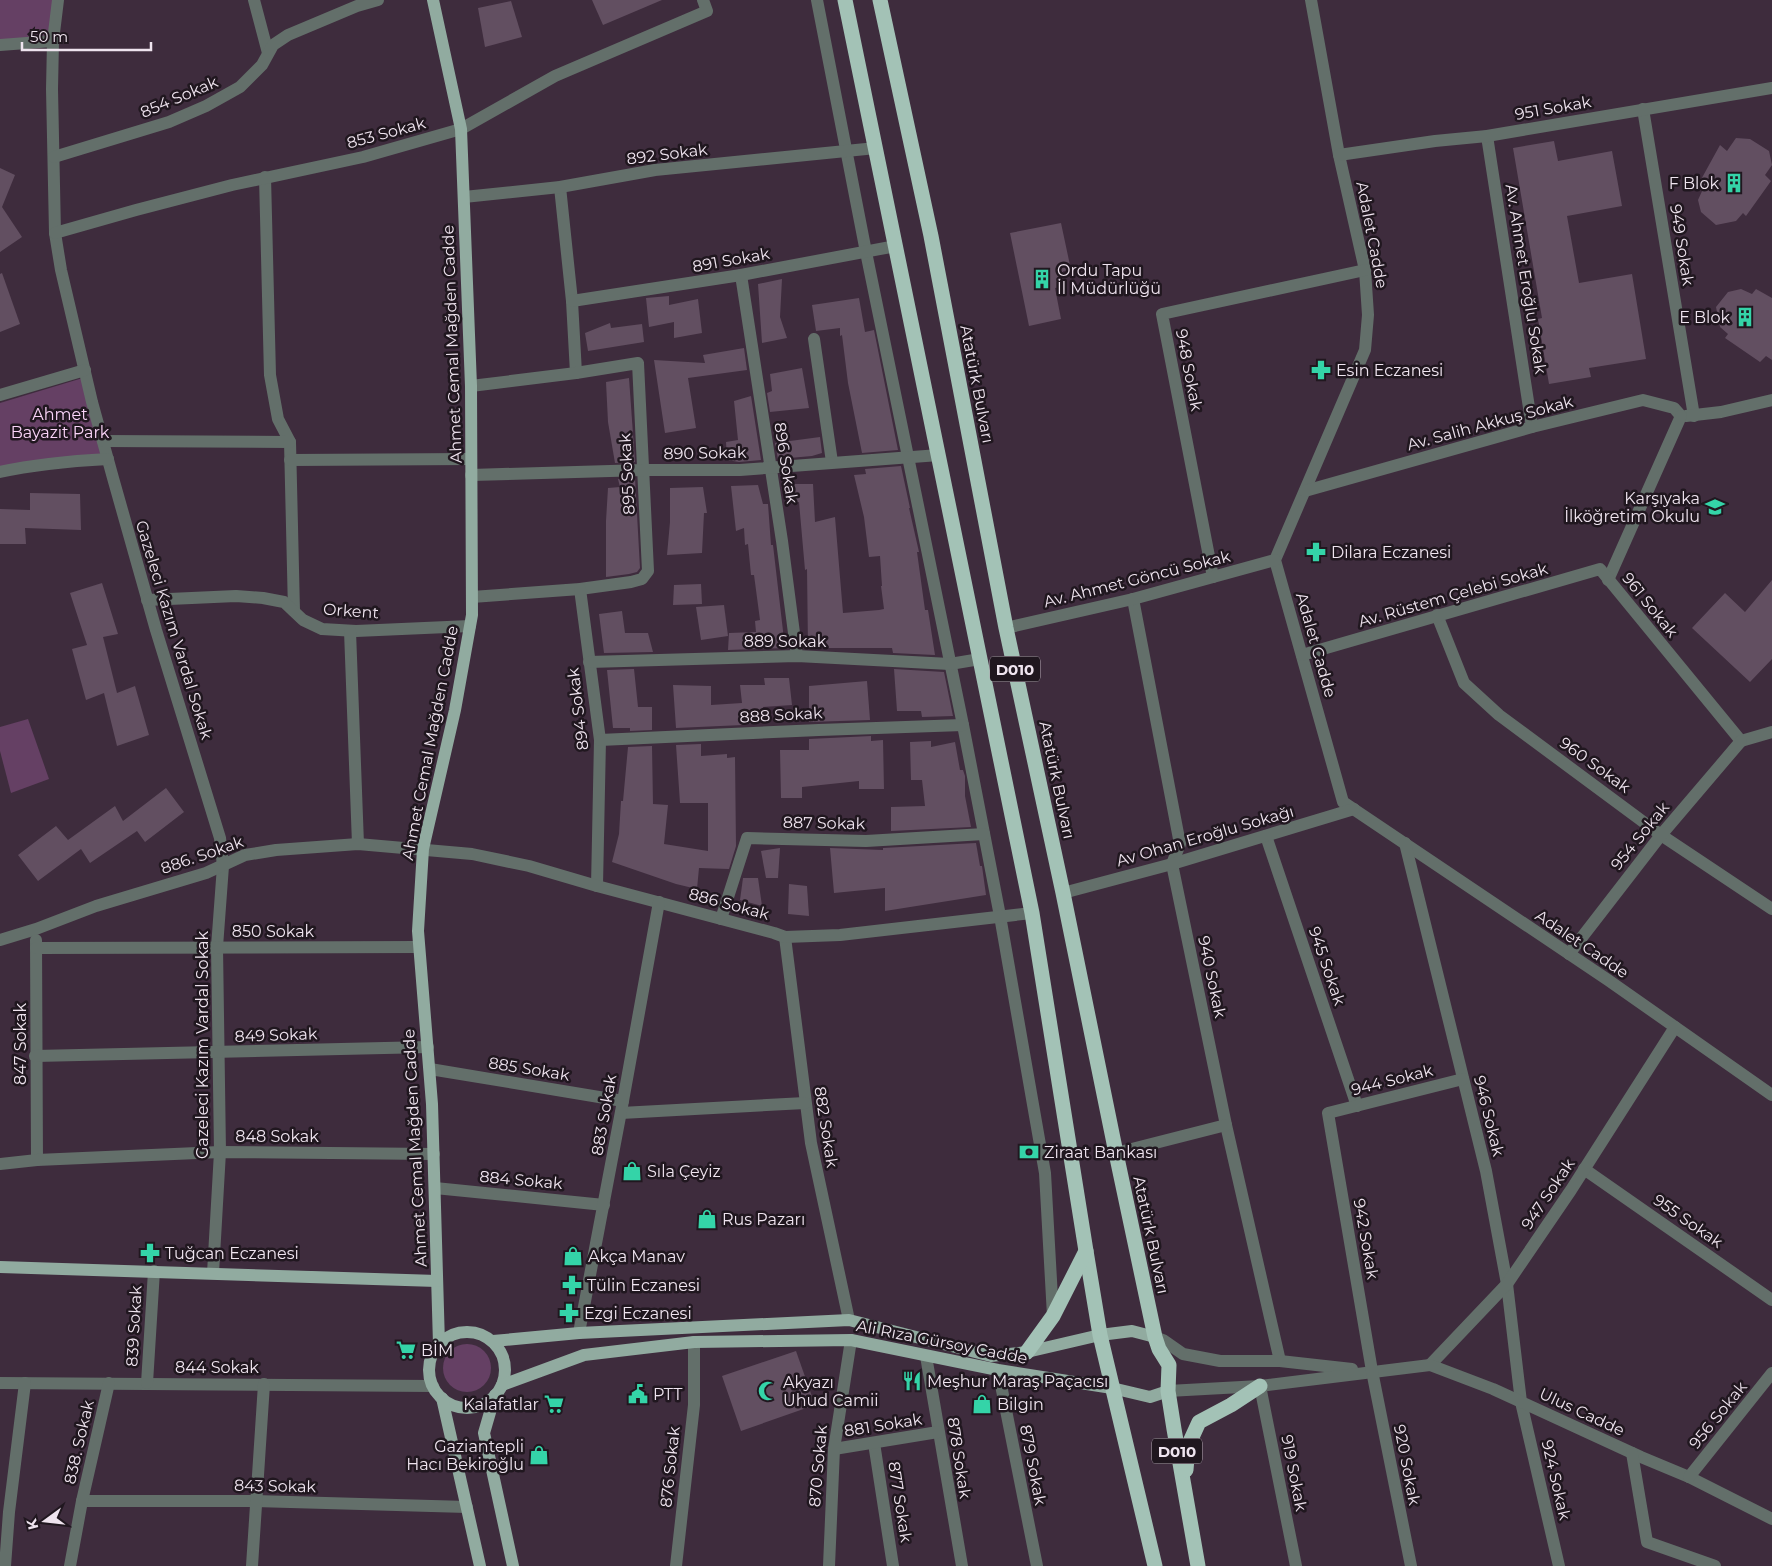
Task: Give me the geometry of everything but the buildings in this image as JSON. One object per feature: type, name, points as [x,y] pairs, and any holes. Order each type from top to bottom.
[{"type":"highway","name":"D010","points":[[845,0],[1032,913],[1100,1334],[1155,1566]]},
{"type":"highway","name":"Atatürk Bulvarı","points":[[880,0],[931,236],[1006,628],[1116,1153],[1156,1337],[1159,1349],[1168,1365],[1168,1391],[1198,1566]]},
{"type":"highway","points":[[1027,1352],[1053,1316],[1086,1251]]},
{"type":"highway","points":[[1184,1492],[1188,1446],[1198,1422],[1231,1406],[1260,1386]]},
{"type":"main road","name":"Ahmet Cemal Mağden Cadde","points":[[433,0],[461,129],[472,386],[472,597],[470,626],[455,710],[423,849],[418,931],[430,1069],[439,1344]]},
{"type":"main road","points":[[0,1267],[437,1280]]},
{"type":"main road","name":"Ali Rıza Gürsoy Cadde","points":[[492,1342],[579,1333],[849,1320],[991,1356],[1027,1352],[1100,1334],[1132,1331],[1156,1337]]},
{"type":"main road","points":[[498,1390],[486,1402],[475,1407],[463,1407],[452,1404],[442,1398],[433,1386],[430,1375],[433,1353],[439,1344],[448,1337],[460,1332],[482,1335],[500,1351],[504,1362],[505,1374],[484,1433],[513,1566]]},
{"type":"main road","name":"Ali Rıza Gürsoy Cadde","points":[[498,1390],[584,1355],[694,1342],[851,1340],[998,1370],[1112,1388],[1150,1397],[1168,1391]]},
{"type":"main road","points":[[442,1398],[480,1566]]},
{"type":"street","name":"Gazeleci Kazım Vardal Sokak","points":[[58,0],[53,41],[54,157],[56,233],[61,270],[103,441],[147,600],[220,838],[223,866],[217,947],[220,1152],[213,1273]]},
{"type":"street","points":[[254,0],[268,54]]},
{"type":"street","name":"854 Sokak","points":[[54,157],[168,122],[206,106],[240,86],[262,65],[273,45],[288,35],[357,6],[378,0]]},
{"type":"street","points":[[817,0],[1000,916],[1045,1173],[1053,1316]]},
{"type":"street","name":"Adalet Cadde","points":[[1311,0],[1339,155],[1365,270],[1368,315],[1365,350],[1275,560],[1343,802],[1569,954],[1772,1095]]},
{"type":"street","name":"853 Sokak","points":[[56,233],[136,210],[265,177],[363,157],[461,129],[555,76],[705,5]]},
{"type":"street","points":[[0,46],[53,41]]},
{"type":"street","name":"951 Sokak","points":[[1339,155],[1435,141],[1487,136],[1772,88]]},
{"type":"street","name":"949 Sokak","points":[[1643,109],[1694,416]]},
{"type":"street","name":"Av. Ahmet Eroğlu Sokak","points":[[1487,136],[1532,427]]},
{"type":"street","name":"892 Sokak","points":[[464,196],[560,187],[655,170],[876,148]]},
{"type":"street","points":[[265,177],[270,375],[278,419],[290,442],[294,611]]},
{"type":"street","points":[[560,187],[572,302],[576,373]]},
{"type":"street","name":"891 Sokak","points":[[572,302],[741,275],[896,246]]},
{"type":"street","name":"948 Sokak","points":[[1213,577],[1162,314],[1365,270]]},
{"type":"street","name":"896 Sokak","points":[[741,275],[782,541],[797,656]]},
{"type":"street","points":[[814,339],[832,462]]},
{"type":"street","name":"895 Sokak","points":[[472,386],[638,363],[648,571],[642,579],[636,581],[580,589],[472,597]]},
{"type":"street","points":[[0,395],[85,370]]},
{"type":"street","name":"Av. Salih Akkuş Sokak","points":[[1305,491],[1532,427],[1643,400],[1674,408],[1681,416]]},
{"type":"street","points":[[1681,416],[1694,416],[1772,400]]},
{"type":"street","name":"961 Sokak","points":[[1681,416],[1608,580],[1741,741]]},
{"type":"street","points":[[103,441],[290,442]]},
{"type":"street","name":"890 Sokak","points":[[471,475],[644,470],[740,470],[939,455]]},
{"type":"street","points":[[0,472],[72,460],[108,459]]},
{"type":"street","points":[[290,460],[471,459]]},
{"type":"street","name":"Av. Ahmet Göncü Sokak","points":[[1006,628],[1133,600],[1275,560]]},
{"type":"street","name":"Av. Rüstem Çelebi Sokak","points":[[1302,656],[1437,615],[1600,570],[1608,580]]},
{"type":"street","name":"894 Sokak","points":[[580,589],[588,662],[600,740],[597,886]]},
{"type":"street","name":"Orkent","points":[[147,600],[236,596],[263,598],[284,602],[303,620],[322,629],[350,631],[470,626]]},
{"type":"street","name":"940 Sokak","points":[[1133,600],[1180,844],[1172,864],[1226,1125],[1280,1361]]},
{"type":"street","name":"960 Sokak","points":[[1437,615],[1464,683],[1500,715],[1661,834],[1772,909]]},
{"type":"street","points":[[350,631],[358,844]]},
{"type":"street","name":"889 Sokak","points":[[588,662],[797,656],[950,664],[980,659]]},
{"type":"street","name":"888 Sokak","points":[[600,740],[963,725]]},
{"type":"street","points":[[1741,741],[1772,732]]},
{"type":"street","name":"954 Sokak","points":[[1569,954],[1661,834],[1741,741]]},
{"type":"street","name":"Av Ohan Eroğlu Sokağı","points":[[1063,893],[1172,864],[1354,809]]},
{"type":"street","name":"887 Sokak","points":[[721,919],[747,838],[866,841],[984,834]]},
{"type":"street","name":"945 Sokak","points":[[1266,836],[1357,1106]]},
{"type":"street","name":"946 Sokak","points":[[1405,843],[1486,1171],[1507,1284],[1521,1402]]},
{"type":"street","name":"886. Sokak","points":[[0,940],[36,929],[96,906],[206,873],[245,855],[276,850],[358,844],[423,849]]},
{"type":"street","name":"886 Sokak","points":[[423,849],[472,854],[529,866],[785,937],[840,935],[1032,913]]},
{"type":"street","name":"883 Sokak","points":[[579,1333],[659,902]]},
{"type":"street","name":"847 Sokak","points":[[36,929],[35,1056],[37,1160]]},
{"type":"street","name":"882 Sokak","points":[[785,937],[811,1143],[849,1320]]},
{"type":"street","name":"850 Sokak","points":[[36,948],[419,947]]},
{"type":"street","name":"947 Sokak","points":[[1430,1365],[1507,1284],[1675,1028]]},
{"type":"street","name":"849 Sokak","points":[[35,1056],[428,1047]]},
{"type":"street","name":"885 Sokak","points":[[430,1069],[622,1107],[805,1103]]},
{"type":"street","name":"944 Sokak","points":[[1328,1113],[1464,1079]]},
{"type":"street","name":"942 Sokak","points":[[1328,1113],[1372,1371]]},
{"type":"street","points":[[1116,1153],[1226,1125]]},
{"type":"street","name":"848 Sokak","points":[[0,1164],[37,1160],[220,1152],[434,1154]]},
{"type":"street","name":"955 Sokak","points":[[1584,1169],[1772,1300]]},
{"type":"street","name":"884 Sokak","points":[[435,1188],[604,1204]]},
{"type":"street","name":"839 Sokak","points":[[147,1383],[154,1271]]},
{"type":"street","name":"Ulus Cadde","points":[[1156,1337],[1183,1354],[1220,1361],[1280,1361],[1372,1371]]},
{"type":"street","name":"870 Sokak","points":[[830,1566],[834,1449],[851,1340]]},
{"type":"street","name":"876 Sokak","points":[[676,1566],[694,1405],[694,1342]]},
{"type":"street","name":"878 Sokak","points":[[926,1356],[962,1566]]},
{"type":"street","name":"Ulus Cadde","points":[[1168,1391],[1260,1386],[1430,1365],[1493,1389],[1689,1477],[1772,1518]]},
{"type":"street","name":"879 Sokak","points":[[998,1370],[1037,1566]]},
{"type":"street","name":"920 Sokak","points":[[1372,1371],[1411,1566]]},
{"type":"street","name":"956 Sokak","points":[[1689,1477],[1772,1373]]},
{"type":"street","name":"844 Sokak","points":[[0,1383],[433,1386]]},
{"type":"street","points":[[5,1566],[9,1512],[25,1383]]},
{"type":"street","name":"838. Sokak","points":[[70,1566],[82,1501],[109,1383]]},
{"type":"street","points":[[252,1566],[264,1384]]},
{"type":"street","name":"919 Sokak","points":[[1260,1386],[1296,1566]]},
{"type":"street","name":"924 Sokak","points":[[1521,1402],[1559,1566]]},
{"type":"street","name":"881 Sokak","points":[[834,1449],[938,1432]]},
{"type":"street","name":"877 Sokak","points":[[874,1443],[893,1566]]},
{"type":"street","points":[[1632,1453],[1647,1542],[1715,1566]]},
{"type":"street","name":"843 Sokak","points":[[82,1501],[256,1501],[467,1507]]},
{"type":"green space","points":[[0,0],[54,0],[53,41],[0,45]]},
{"type":"green space","name":"Ahmet Bayazit Park","points":[[86,377],[108,459],[0,472],[0,403]]},
{"type":"green space","points":[[28,719],[49,779],[11,793],[0,751],[0,727]]},
{"type":"green space","points":[[462,1344],[472,1344],[484,1351],[491,1363],[491,1373],[484,1385],[472,1392],[462,1392],[454,1388],[447,1381],[443,1373],[443,1363],[447,1355],[454,1348]]},
{"type":"place","name":"F Blok","points":[[1734,183]]},
{"type":"place","name":"Ordu Tapu İl Müdürlüğü","points":[[1042,279]]},
{"type":"place","name":"E Blok","points":[[1745,317]]},
{"type":"place","name":"Esin Eczanesi","points":[[1321,370]]},
{"type":"place","name":"Karşıyaka İlköğretim Okulu","points":[[1715,507]]},
{"type":"place","name":"Dilara Eczanesi","points":[[1316,552]]},
{"type":"place","name":"Ziraat Bankası","points":[[1029,1152]]},
{"type":"place","name":"Sıla Çeyiz","points":[[632,1171]]},
{"type":"place","name":"Rus Pazarı","points":[[707,1219]]},
{"type":"place","name":"Tuğcan Eczanesi","points":[[150,1253]]},
{"type":"place","name":"Akça Manav","points":[[573,1256]]},
{"type":"place","name":"Tülin Eczanesi","points":[[572,1285]]},
{"type":"place","name":"Ezgi Eczanesi","points":[[569,1313]]},
{"type":"place","name":"BİM","points":[[406,1350]]},
{"type":"place","name":"Meşhur Maraş Paçacısı","points":[[912,1381]]},
{"type":"place","name":"Akyazı Uhud Camii","points":[[768,1391]]},
{"type":"place","name":"PTT","points":[[638,1394]]},
{"type":"place","name":"Kalafatlar","points":[[554,1404]]},
{"type":"place","name":"Bilgin","points":[[982,1404]]},
{"type":"place","name":"Gaziantepli Hacı Bekiroğlu","points":[[539,1455]]}]
